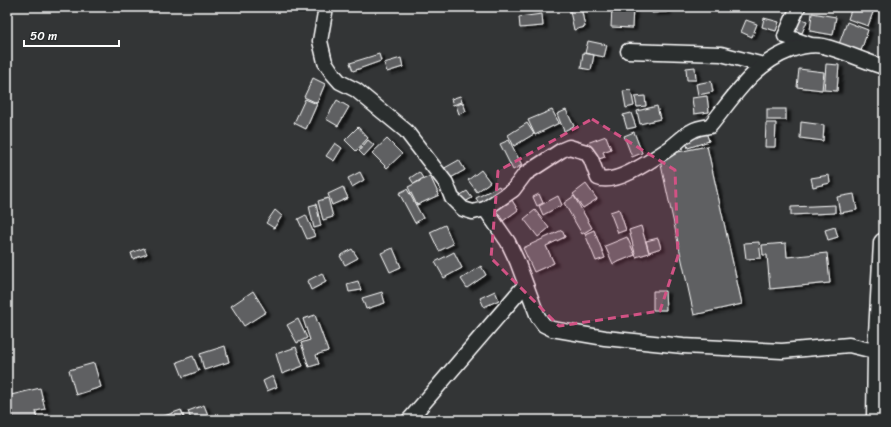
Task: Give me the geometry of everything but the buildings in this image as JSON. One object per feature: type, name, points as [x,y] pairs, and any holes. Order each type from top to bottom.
[{"type":"street","points":[[326,7],[320,41],[325,62],[333,74],[340,82],[356,90],[406,131],[446,183],[452,198],[463,210],[473,212],[485,209],[513,190],[525,174],[569,147],[586,152],[591,159],[598,178],[602,180],[617,178],[630,173],[670,148],[692,130],[710,126],[730,98],[758,70],[771,60],[786,52],[811,45]]},
{"type":"street","points":[[798,7],[794,12],[786,36],[811,45],[823,46],[884,67]]},
{"type":"street","points":[[628,51],[721,54],[764,65]]},
{"type":"street","points":[[485,209],[508,242],[517,261],[538,317],[544,325],[552,329],[605,338],[683,346],[782,351],[849,345],[878,352]]},
{"type":"street","points":[[877,420],[878,352],[884,243]]},
{"type":"street","points":[[409,420],[525,285]]},
{"type":"highlighted area","points":[[592,119],[675,170],[678,256],[660,311],[559,326],[491,258],[498,171]]}]
